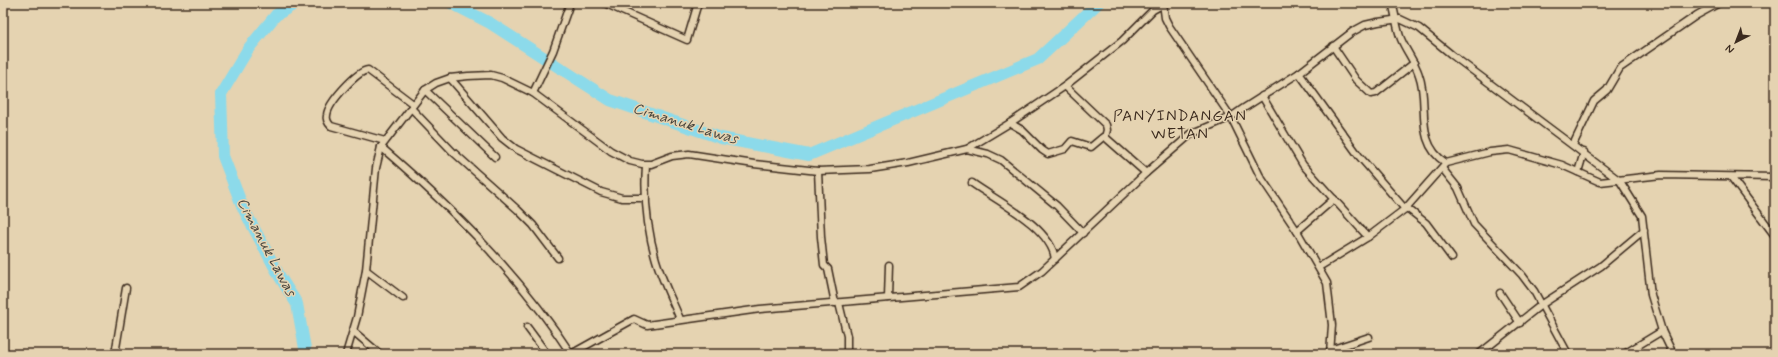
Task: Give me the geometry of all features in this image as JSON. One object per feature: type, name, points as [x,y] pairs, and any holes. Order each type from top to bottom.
[{"type":"street","points":[[533,93],[553,51],[570,3]]},
{"type":"street","points":[[604,3],[687,40],[698,3]]},
{"type":"street","points":[[1573,145],[1594,102],[1607,90],[1620,68],[1697,15],[1719,3]]},
{"type":"street","points":[[346,354],[353,331],[366,270],[376,168],[381,147],[425,90],[436,83],[450,78],[491,76],[502,78],[533,93],[611,151],[630,161],[646,165],[668,157],[688,154],[754,164],[818,171],[870,169],[908,163],[967,149],[1010,123],[1065,86],[1122,41],[1153,10],[1163,4],[1165,18],[1169,26],[1231,117],[1260,176],[1297,231],[1327,283],[1330,295],[1332,325],[1330,352],[1369,338]]},
{"type":"street","points":[[1394,12],[1404,20],[1419,28],[1452,55],[1573,145],[1624,180],[1639,208],[1644,230],[1651,295],[1662,331],[1673,354]]},
{"type":"street","points":[[381,147],[451,210],[508,270],[539,308],[571,354],[636,319],[644,325],[760,308],[1015,288],[1031,279],[1055,259],[1146,173],[1191,134],[1231,117],[1299,72],[1352,32],[1365,25],[1388,19],[1394,12]]},
{"type":"street","points":[[1394,12],[1401,40],[1414,63],[1421,82],[1423,118],[1430,146],[1458,188],[1474,224],[1522,275],[1534,290],[1568,354]]},
{"type":"street","points":[[1333,46],[1356,80],[1371,94],[1376,93],[1414,63]]},
{"type":"street","points":[[385,141],[331,126],[328,123],[327,115],[330,105],[357,76],[368,70],[412,106],[453,152],[533,224],[558,258]]},
{"type":"street","points":[[1299,72],[1359,156],[1406,208],[1426,224],[1452,258]]},
{"type":"street","points":[[450,78],[502,138],[516,149],[600,192],[622,198],[646,198]]},
{"type":"street","points":[[1010,123],[1022,130],[1048,154],[1065,149],[1072,141],[1091,147],[1105,137],[1107,130],[1106,125],[1065,86]]},
{"type":"street","points":[[425,90],[495,157]]},
{"type":"street","points":[[1262,96],[1303,165],[1368,237]]},
{"type":"street","points":[[1105,137],[1146,173]]},
{"type":"street","points":[[967,149],[988,154],[1001,160],[1057,206],[1083,232]]},
{"type":"street","points":[[1319,267],[1368,237],[1406,208],[1444,166],[1490,152],[1509,150],[1562,165],[1596,182],[1661,175],[1775,177]]},
{"type":"street","points":[[1578,172],[1584,152]]},
{"type":"street","points":[[646,165],[646,198],[650,231],[656,259],[680,320]]},
{"type":"street","points":[[818,171],[824,265],[828,269],[847,336],[847,354]]},
{"type":"street","points":[[1731,177],[1775,236]]},
{"type":"street","points":[[972,183],[1038,229],[1053,247],[1055,259]]},
{"type":"street","points":[[1297,231],[1334,199]]},
{"type":"street","points":[[1483,353],[1541,305],[1601,266],[1644,230]]},
{"type":"street","points":[[888,298],[889,265]]},
{"type":"street","points":[[366,270],[403,298]]},
{"type":"street","points":[[115,354],[126,288]]},
{"type":"street","points":[[1500,293],[1520,323]]},
{"type":"street","points":[[527,326],[547,354]]},
{"type":"street","points":[[353,331],[380,354]]},
{"type":"street","points":[[1624,354],[1662,331]]},
{"type":"waterway","name":"Cimanuk Lawas","points":[[296,3],[276,15],[248,49],[221,94],[223,156],[243,208],[280,277],[297,304],[306,354]]},
{"type":"waterway","name":"Cimanuk Lawas","points":[[451,3],[490,23],[610,100],[721,138],[809,155],[1038,59],[1098,3]]},
{"type":"district","name":"PANYINDANGAN WETAN","points":[[1180,125]]}]
